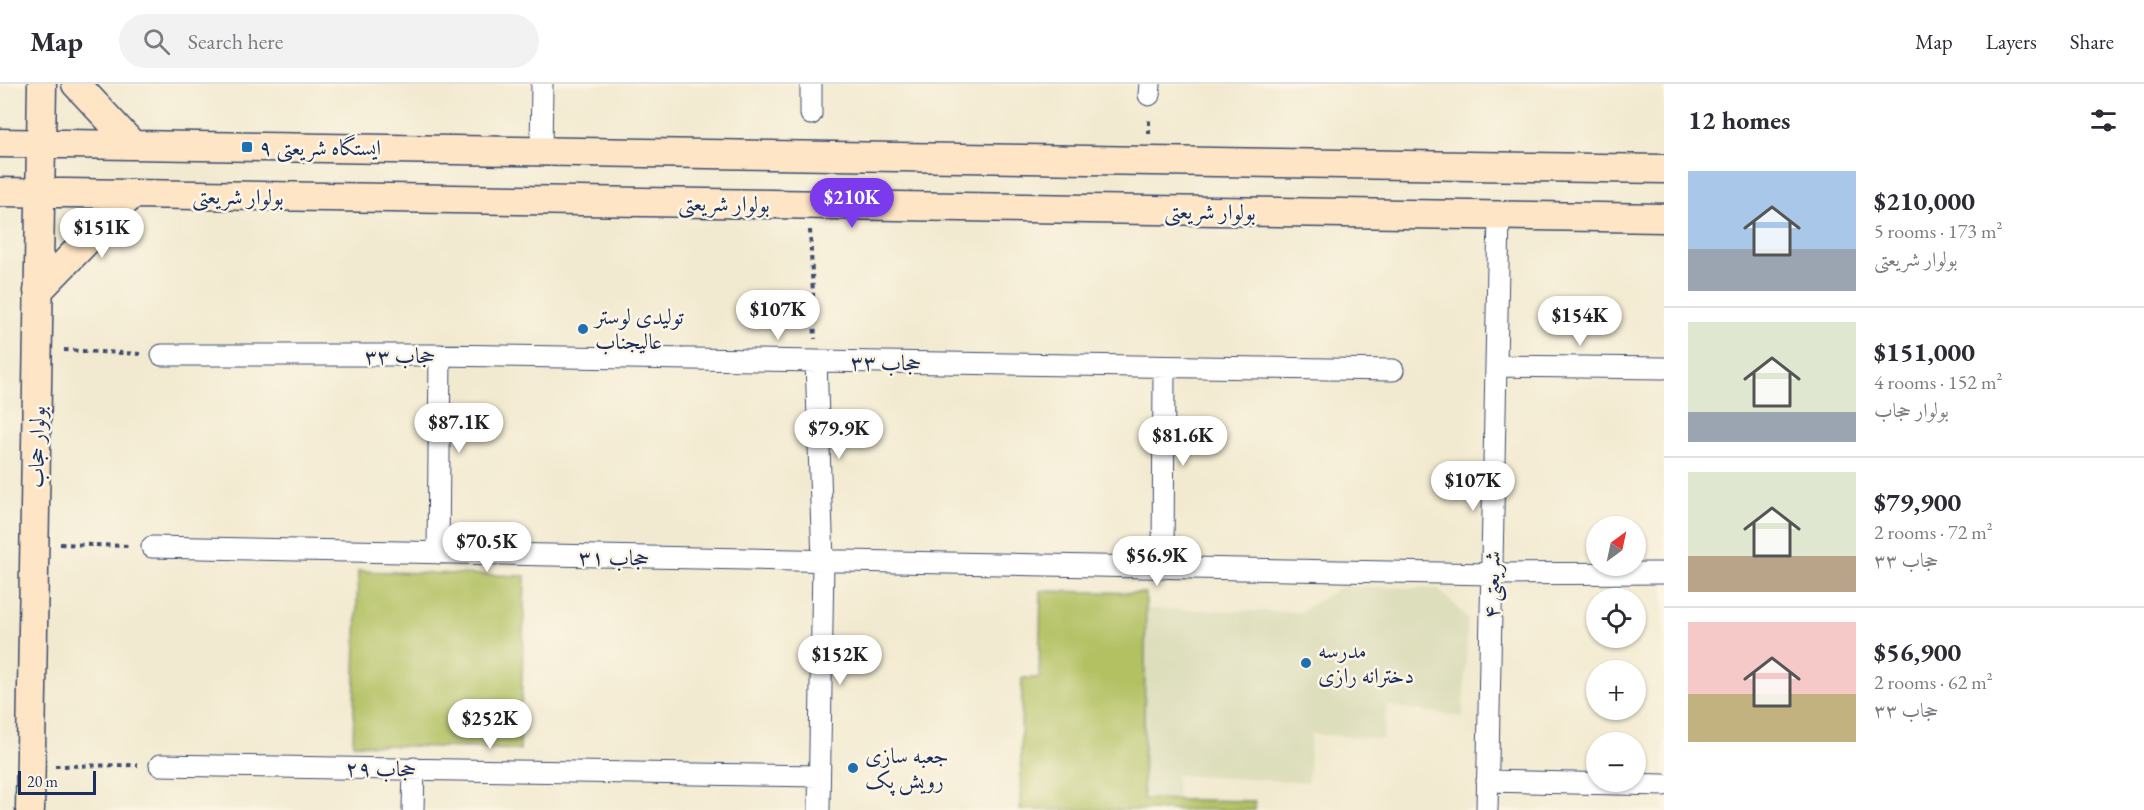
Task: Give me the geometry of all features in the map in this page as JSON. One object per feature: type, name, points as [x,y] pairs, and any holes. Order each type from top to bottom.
[{"type":"main road","name":"بولوار حجاب","points":[[30,810],[42,84]]},
{"type":"main road","points":[[76,84],[133,145]]},
{"type":"main road","points":[[0,143],[1664,169]]},
{"type":"main road","name":"بولوار شریعتی","points":[[0,192],[1664,218]]},
{"type":"main road","points":[[38,291],[132,194]]},
{"type":"street","points":[[541,152],[542,84]]},
{"type":"street","points":[[811,114],[812,84]]},
{"type":"street","name":"شریعتی ۴","points":[[1487,810],[1499,216]]},
{"type":"street","name":"حجاب ۳۳","points":[[162,355],[440,355],[1393,370]]},
{"type":"street","points":[[438,553],[440,355]]},
{"type":"street","points":[[816,361],[823,561],[819,810]]},
{"type":"street","points":[[1496,366],[1664,368]]},
{"type":"street","points":[[1163,568],[1164,367]]},
{"type":"street","name":"حجاب ۳۱","points":[[152,547],[1491,574],[1664,573]]},
{"type":"street","name":"حجاب ۲۹","points":[[160,765],[819,776]]},
{"type":"street","points":[[413,810],[414,768]]},
{"type":"street","points":[[1487,781],[1664,785]]},
{"type":"path","points":[[1148,161],[1150,90]]},
{"type":"path","points":[[809,205],[816,361]]},
{"type":"path","points":[[37,349],[162,355]]},
{"type":"path","points":[[34,544],[152,547]]},
{"type":"path","points":[[31,767],[160,765]]},
{"type":"shaded area","name":"مدرسه دخترانه رازی","points":[[1342,586],[1438,589],[1468,619],[1463,717],[1387,706],[1383,739],[1311,734],[1308,782],[1176,775],[1178,800],[1143,800],[1146,609],[1301,612]]},
{"type":"green space","points":[[358,571],[525,576],[520,750],[353,744]]},
{"type":"green space","points":[[1041,591],[1146,593],[1143,799],[1255,801],[1255,810],[1020,810],[1022,678],[1039,678]]},
{"type":"place","name":"ایستگاه شریعتی ۹","points":[[247,147]]},
{"type":"place","name":"تولیدی لوستر عالیجناب","points":[[583,329]]},
{"type":"place","name":"مدرسه دخترانه رازی","points":[[1306,663]]},
{"type":"place","name":"جعبه سازی رویش پک","points":[[853,768]]}]
